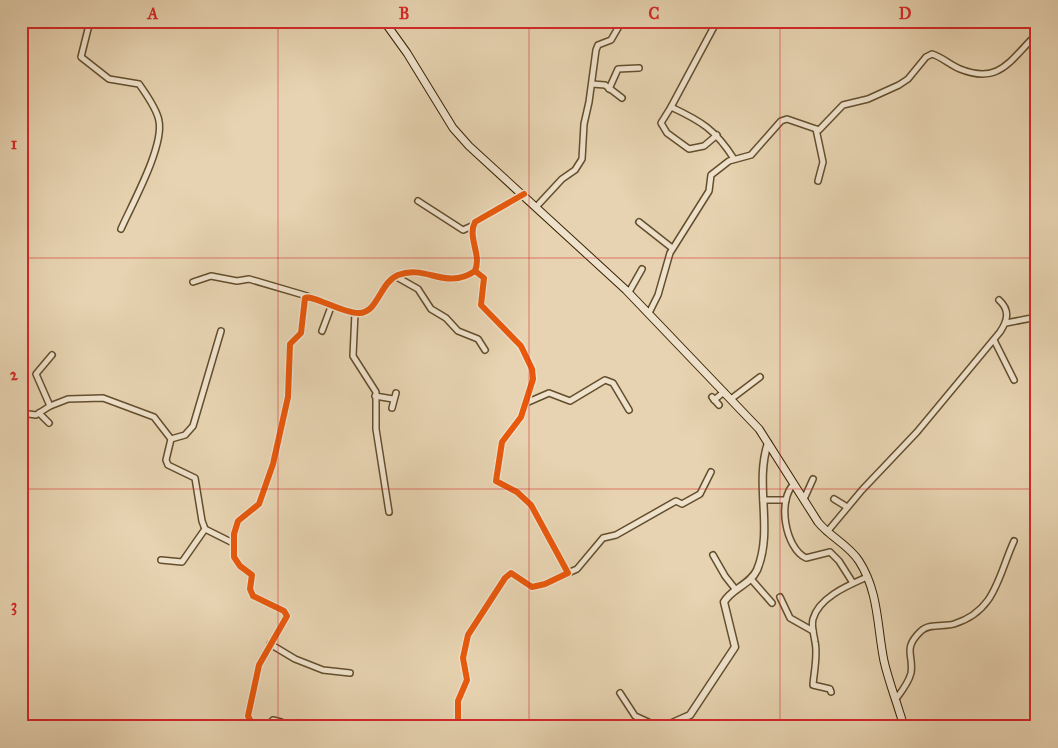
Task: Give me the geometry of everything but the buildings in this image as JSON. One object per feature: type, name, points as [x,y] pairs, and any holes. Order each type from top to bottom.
[{"type":"main road","points":[[384,21],[407,53],[453,128],[488,163],[546,213],[628,292],[699,368],[754,422],[827,532],[855,555],[867,578],[877,612],[885,664],[904,727]]},
{"type":"street","points":[[90,21],[81,57],[109,79],[139,84],[159,119],[159,138],[151,163],[121,229]]},
{"type":"street","points":[[537,206],[562,179],[575,170],[582,159],[584,124],[595,84],[596,50],[598,45],[612,39],[622,21]]},
{"type":"street","points":[[717,21],[661,125],[679,143],[694,150],[711,143],[718,135]]},
{"type":"street","points":[[649,313],[658,295],[672,248],[709,191],[711,175],[734,159],[752,155],[784,119],[816,130],[822,128],[843,105],[868,99],[904,82],[929,55],[935,55],[971,73],[991,75],[1003,67],[1037,34]]},
{"type":"street","points":[[609,88],[618,69],[639,68]]},
{"type":"street","points":[[595,84],[609,88],[622,98]]},
{"type":"street","points":[[671,107],[698,119],[718,135],[734,159]]},
{"type":"street","points":[[816,130],[823,162],[818,181]]},
{"type":"street","points":[[418,201],[463,230],[472,226],[479,218],[524,194]]},
{"type":"street","points":[[639,222],[672,248]]},
{"type":"street","points":[[193,282],[211,276],[236,280],[249,279],[307,296],[331,307],[355,313],[367,312],[384,287],[395,276],[420,272],[440,279],[452,279],[468,276],[475,271],[478,258],[472,226]]},
{"type":"street","points":[[628,292],[642,269]]},
{"type":"street","points":[[475,271],[484,278],[481,305],[521,346],[532,369],[533,379],[517,424],[502,442],[496,481],[517,492],[531,505],[568,573]]},
{"type":"street","points":[[395,276],[418,288],[431,309],[446,318],[458,331],[478,339],[485,350]]},
{"type":"street","points":[[254,727],[248,716],[253,684],[259,665],[287,616],[284,611],[253,596],[250,589],[253,578],[236,562],[233,543],[236,525],[259,504],[274,464],[288,397],[290,344],[301,333],[304,302],[307,296]]},
{"type":"street","points":[[827,532],[847,507],[917,432],[994,340],[1006,323],[1007,311],[999,300]]},
{"type":"street","points":[[322,331],[331,307]]},
{"type":"street","points":[[355,313],[353,356],[369,379],[375,396],[376,429],[389,512]]},
{"type":"street","points":[[1006,323],[1037,317]]},
{"type":"street","points":[[171,439],[185,435],[193,426],[221,331]]},
{"type":"street","points":[[994,340],[1014,380]]},
{"type":"street","points":[[50,406],[36,374],[52,355]]},
{"type":"street","points":[[731,399],[760,376]]},
{"type":"street","points":[[525,403],[549,393],[570,402],[605,380],[613,383],[629,410]]},
{"type":"street","points":[[719,405],[713,398],[724,392]]},
{"type":"street","points":[[392,408],[396,393]]},
{"type":"street","points":[[375,396],[393,399]]},
{"type":"street","points":[[21,413],[39,413],[50,406],[68,399],[103,398],[126,409],[154,417],[171,439]]},
{"type":"street","points":[[39,413],[49,423]]},
{"type":"street","points":[[171,439],[166,460],[168,465],[195,478],[205,529],[233,543]]},
{"type":"street","points":[[663,727],[690,715],[734,649],[735,643],[724,607],[732,594],[751,579],[759,563],[763,542],[762,468],[768,443]]},
{"type":"street","points":[[458,727],[458,701],[467,680],[463,658],[468,635],[505,578],[511,573],[532,586],[545,584],[577,569],[604,537],[616,535],[676,502],[684,504],[696,497],[700,494],[711,472]]},
{"type":"street","points":[[804,499],[813,480]]},
{"type":"street","points":[[794,484],[787,491],[786,530],[796,550],[802,556],[809,558],[826,551],[833,554],[853,583]]},
{"type":"street","points":[[834,499],[847,507]]},
{"type":"street","points":[[763,500],[786,500]]},
{"type":"street","points":[[161,560],[182,562],[205,529]]},
{"type":"street","points":[[896,699],[910,676],[909,649],[921,631],[928,627],[954,624],[979,612],[995,590],[1014,541]]},
{"type":"street","points":[[713,555],[725,576],[732,594]]},
{"type":"street","points":[[831,692],[830,689],[813,685],[816,644],[813,631],[814,617],[821,605],[833,595],[853,583],[867,578]]},
{"type":"street","points":[[751,579],[772,603]]},
{"type":"street","points":[[780,597],[790,618],[813,631]]},
{"type":"street","points":[[270,644],[295,660],[323,670],[350,673]]},
{"type":"street","points":[[620,693],[635,716],[659,727]]},
{"type":"street","points":[[266,727],[273,720],[281,722],[288,727]]},
{"type":"cycle path","points":[[254,727],[248,716],[259,665],[287,616],[284,611],[253,596],[250,589],[252,575],[240,566],[234,557],[234,534],[238,521],[259,504],[273,464],[288,397],[290,344],[301,333],[305,298],[314,299],[345,311],[359,313],[371,308],[387,284],[398,275],[408,272],[454,279],[475,271],[477,265],[473,234],[475,222],[524,194]]},
{"type":"cycle path","points":[[458,727],[458,701],[467,680],[463,658],[468,635],[505,578],[511,573],[532,587],[545,584],[568,573],[531,505],[517,492],[496,481],[502,442],[521,417],[533,379],[532,369],[521,346],[481,305],[484,278],[475,271]]}]
